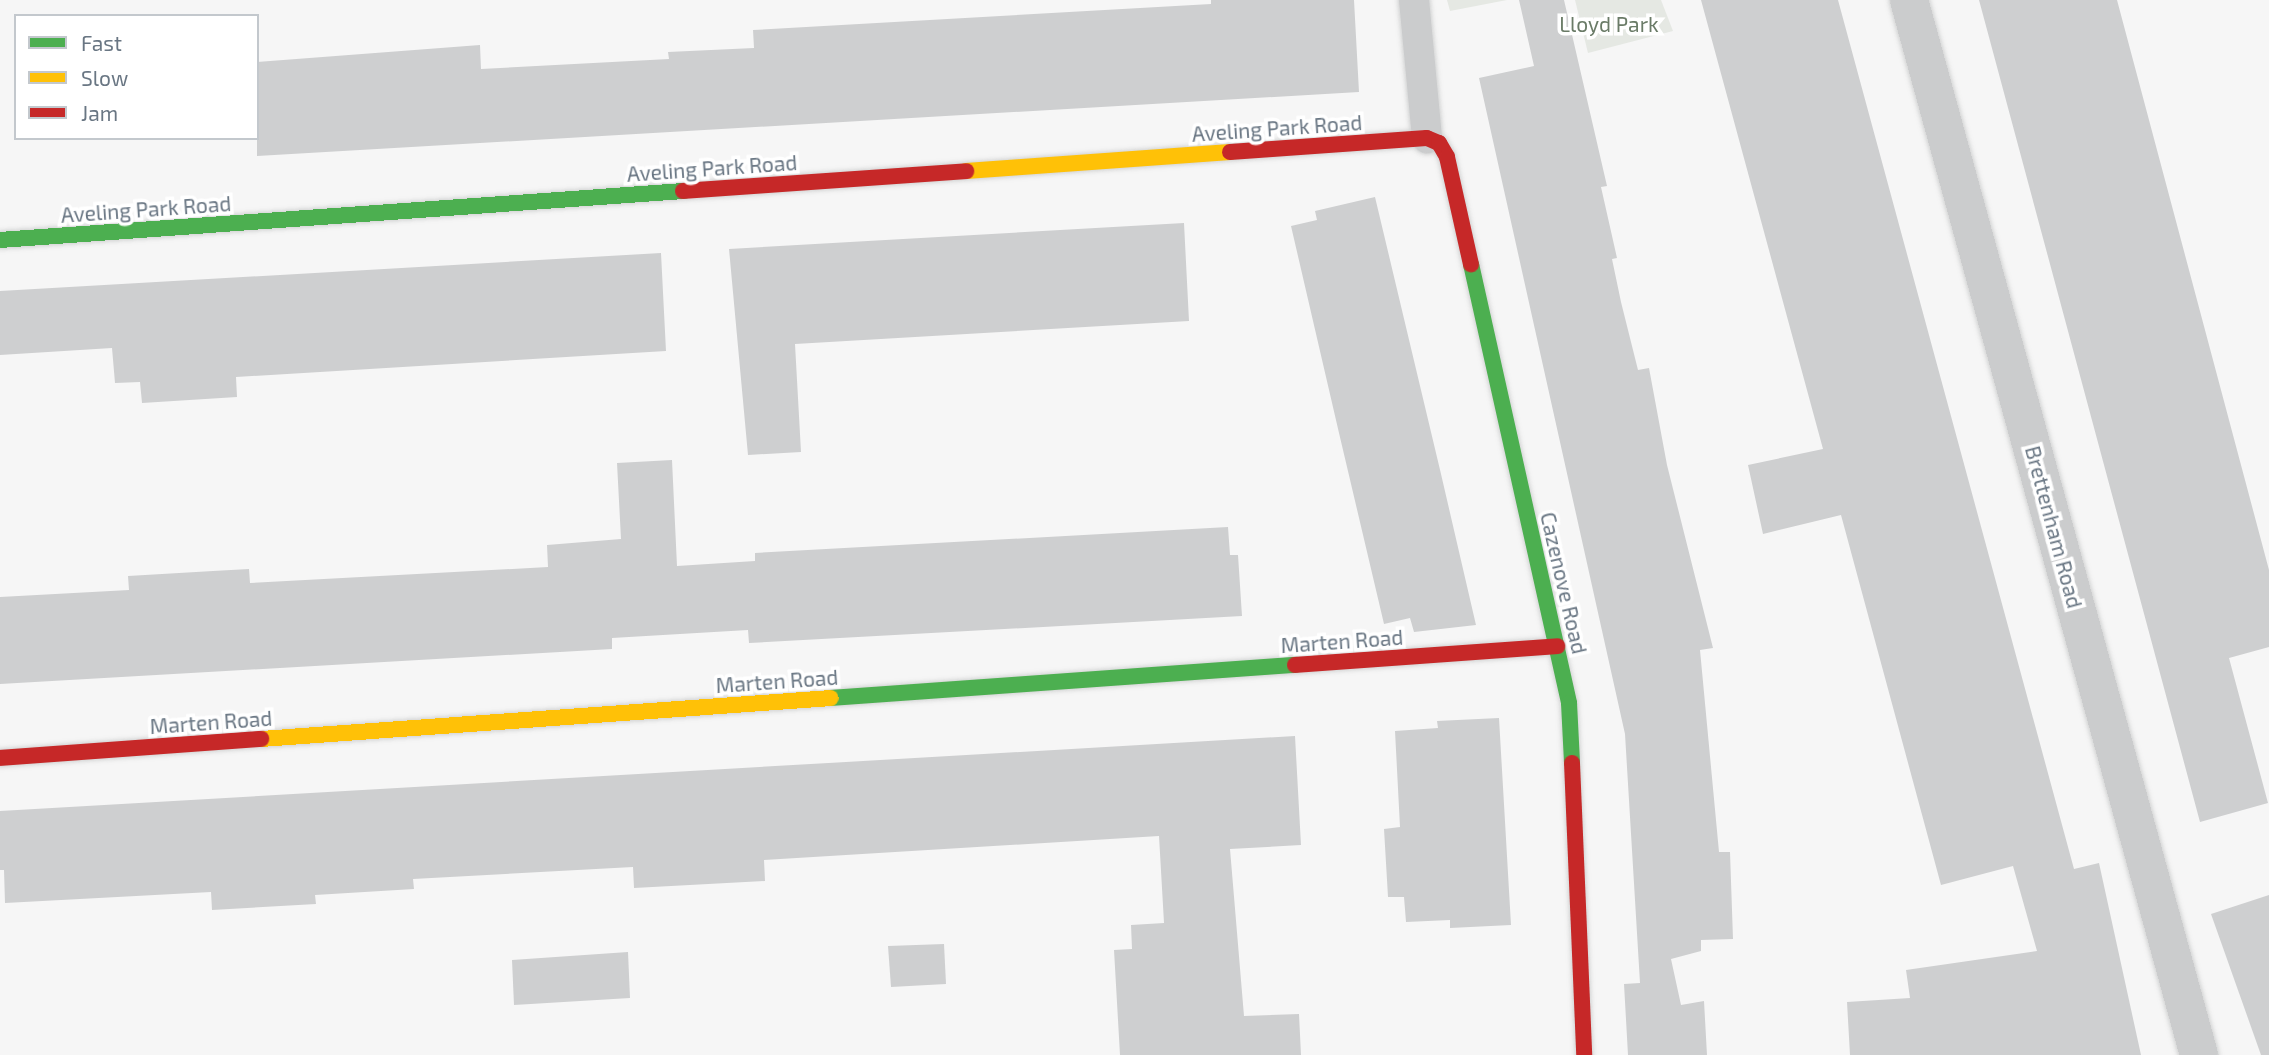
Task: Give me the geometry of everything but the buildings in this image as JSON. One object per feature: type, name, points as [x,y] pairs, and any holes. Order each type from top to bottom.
[{"type":"street","name":"Brettenham Road","points":[[1909,0],[2199,1055]]},
{"type":"street","name":"Aveling Park Road","points":[[0,240],[1427,138]]},
{"type":"street","name":"Cazenove Road","points":[[1427,138],[1439,143],[1447,157],[1569,703],[1584,1055]]},
{"type":"street","name":"Marten Road","points":[[0,758],[1557,646]]},
{"type":"lane","points":[[1414,0],[1427,138]]},
{"type":"green space","name":"Lloyd Park","points":[[1447,0],[1507,0],[1450,11]]},
{"type":"green space","name":"Lloyd Park","points":[[1575,0],[1661,0],[1673,31],[1588,53]]},
{"type":"traffic: fast","points":[[0,240],[683,191]]},
{"type":"traffic: fast","points":[[1471,264],[1569,703],[1572,763]]},
{"type":"traffic: fast","points":[[831,698],[1295,665]]},
{"type":"traffic: slow","points":[[966,171],[1230,152]]},
{"type":"traffic: slow","points":[[261,739],[831,698]]},
{"type":"traffic: jam","points":[[1230,152],[1427,138],[1439,143],[1447,157],[1471,264]]},
{"type":"traffic: jam","points":[[683,191],[966,171]]},
{"type":"traffic: jam","points":[[1295,665],[1557,646]]},
{"type":"traffic: jam","points":[[0,758],[261,739]]},
{"type":"traffic: jam","points":[[1572,763],[1584,1055]]}]
